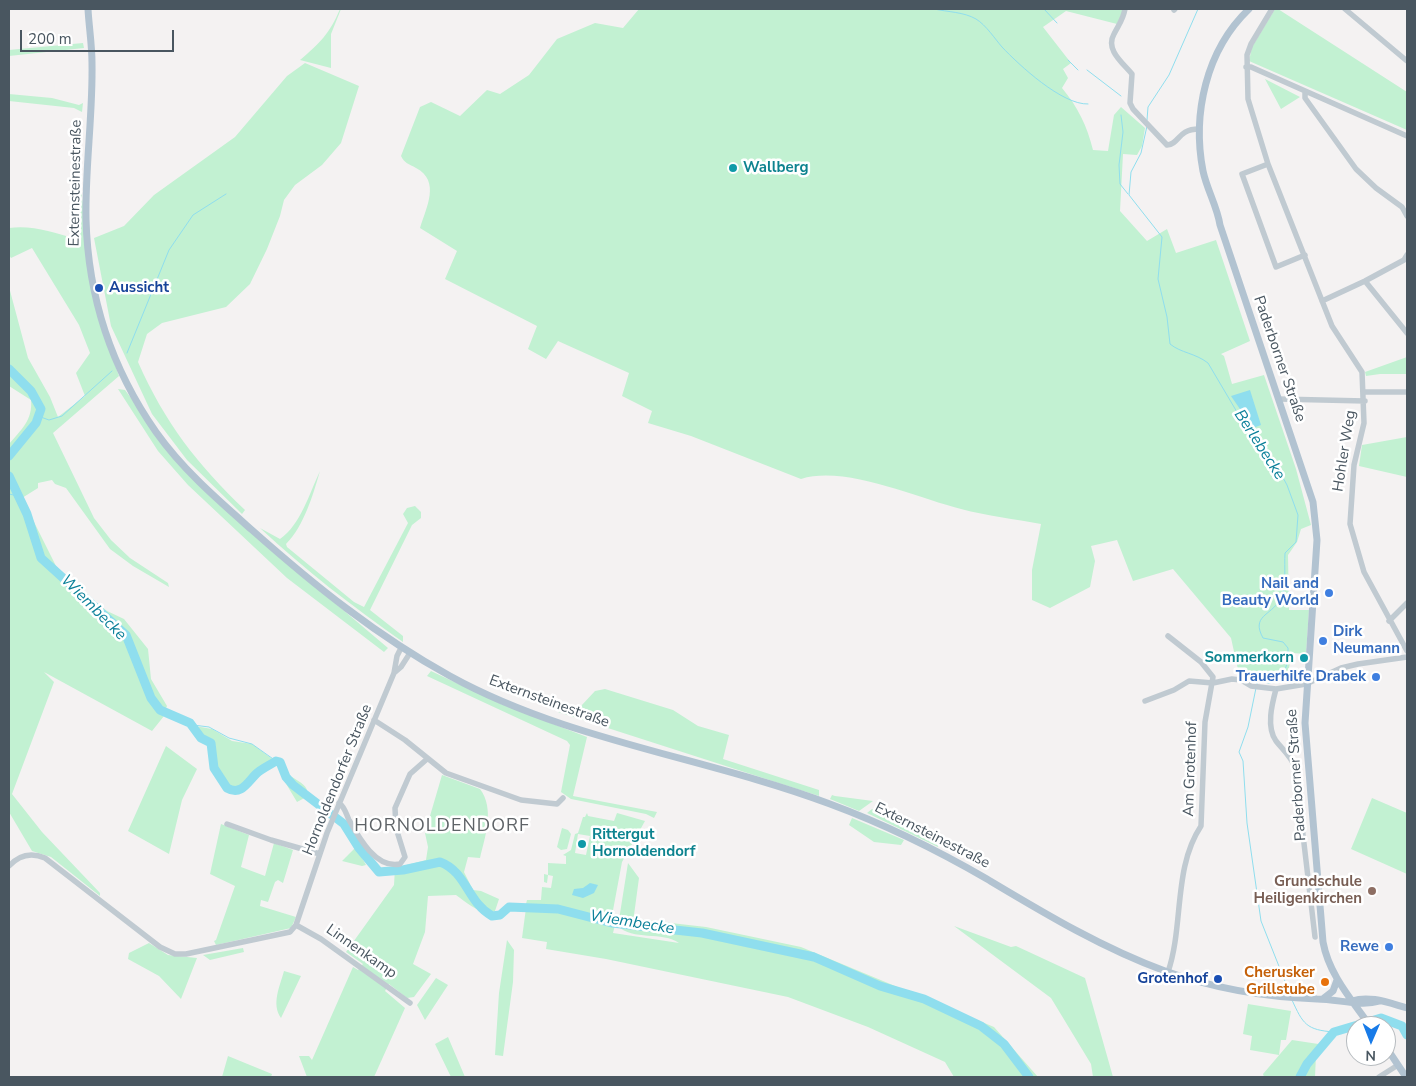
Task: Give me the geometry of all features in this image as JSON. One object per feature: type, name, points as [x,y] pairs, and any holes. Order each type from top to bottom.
[{"type":"main road","name":"Externsteinestraße","points":[[88,9],[92,60],[86,191],[88,250],[101,318],[112,352],[128,388],[160,438],[204,487],[316,585],[401,648],[495,698],[588,732],[751,778],[854,813],[943,855],[1097,942],[1168,972],[1235,991],[1282,997],[1352,1002],[1365,998],[1407,1008]]},
{"type":"main road","name":"Paderborner Straße","points":[[1249,9],[1223,42],[1215,58],[1203,95],[1199,129],[1201,158],[1210,196],[1218,215],[1313,502],[1316,522],[1306,684],[1306,740],[1323,942],[1326,957],[1337,980],[1363,1016]]},
{"type":"main road","points":[[1321,999],[1333,991],[1337,980]]},
{"type":"main road","points":[[1396,1062],[1406,1077]]},
{"type":"street","points":[[1125,9],[1123,21],[1113,35],[1114,54],[1132,74],[1130,103],[1147,125],[1167,145],[1171,145],[1185,131],[1199,129]]},
{"type":"street","name":"Hohler Weg","points":[[1272,9],[1251,44],[1246,68],[1248,99],[1268,164],[1322,301],[1336,334],[1362,372],[1365,401],[1362,436],[1354,465],[1350,524],[1364,572],[1407,651]]},
{"type":"street","points":[[1345,9],[1407,61]]},
{"type":"street","points":[[1246,68],[1251,67],[1305,93],[1407,136]]},
{"type":"street","points":[[1305,93],[1305,98],[1356,170],[1402,207],[1407,216]]},
{"type":"street","points":[[1268,164],[1242,174],[1276,267],[1304,255]]},
{"type":"street","points":[[1402,207],[1407,202]]},
{"type":"street","points":[[1322,301],[1404,260],[1407,255]]},
{"type":"street","points":[[1365,281],[1407,333]]},
{"type":"street","points":[[1365,392],[1407,392]]},
{"type":"street","points":[[1279,399],[1365,401]]},
{"type":"street","points":[[1389,621],[1407,603]]},
{"type":"street","points":[[1168,636],[1211,672],[1213,683]]},
{"type":"street","name":"Hornoldendorfer Straße","points":[[296,925],[331,822],[394,673],[397,656],[401,648]]},
{"type":"street","name":"Hornoldendorfer Straße","points":[[394,673],[401,668],[410,653]]},
{"type":"street","points":[[1145,702],[1189,682],[1213,683],[1232,679],[1241,680],[1251,686],[1276,689],[1306,684],[1341,668],[1407,656]]},
{"type":"street","name":"Am Grotenhof","points":[[1168,972],[1175,952],[1186,858],[1192,840],[1201,826],[1205,722],[1213,683]]},
{"type":"street","points":[[1276,689],[1270,712],[1273,732],[1277,742],[1289,754],[1294,767],[1314,937]]},
{"type":"street","points":[[374,720],[405,740],[446,773],[521,800],[557,804],[563,798]]},
{"type":"street","points":[[339,803],[357,834],[375,856],[387,864],[400,864],[405,858],[396,828],[395,808],[410,774],[427,759]]},
{"type":"street","points":[[226,824],[271,840],[320,854]]},
{"type":"street","points":[[9,866],[18,858],[27,855],[45,858],[160,947],[175,954],[194,953],[278,936],[290,932],[296,925]]},
{"type":"street","name":"Linnenkamp","points":[[296,925],[321,939],[410,1003]]},
{"type":"street","points":[[1379,1077],[1398,1065]]},
{"type":"green space","points":[[340,9],[331,34],[331,68],[300,60],[324,37]]},
{"type":"green space","points":[[639,9],[1124,9],[1117,24],[1066,11],[1043,27],[1071,63],[1063,69],[1068,78],[1062,88],[1073,102],[1081,117],[1093,150],[1108,151],[1114,115],[1121,107],[1145,128],[1142,146],[1137,155],[1123,154],[1120,211],[1147,241],[1167,229],[1176,253],[1216,240],[1250,341],[1221,354],[1224,356],[1232,384],[1264,375],[1296,469],[1311,525],[1301,529],[1297,542],[1288,555],[1289,610],[1309,610],[1306,654],[1292,653],[1286,682],[1253,681],[1239,674],[1231,638],[1173,569],[1133,581],[1117,540],[1091,546],[1095,561],[1090,587],[1050,608],[1032,600],[1032,570],[1041,524],[991,516],[860,479],[819,476],[801,479],[691,436],[648,423],[652,411],[622,396],[629,373],[558,341],[546,359],[528,349],[537,326],[445,279],[457,251],[420,228],[428,204],[430,187],[424,173],[405,162],[401,156],[420,107],[431,102],[460,116],[487,90],[500,94],[529,75],[557,39],[595,23],[623,28]]},
{"type":"green space","points":[[1275,9],[1278,9],[1407,92],[1407,130],[1249,61],[1252,47]]},
{"type":"green space","points":[[83,43],[84,48],[9,56],[9,50]]},
{"type":"green space","points":[[305,63],[359,86],[341,143],[322,165],[295,185],[284,200],[267,249],[250,284],[226,307],[162,323],[147,334],[138,362],[148,384],[171,424],[197,459],[245,510],[242,514],[187,460],[152,414],[111,326],[94,238],[124,226],[154,195],[235,137],[287,76]]},
{"type":"green space","points":[[1265,79],[1300,97],[1281,109]]},
{"type":"green space","points":[[9,94],[52,98],[79,105],[83,103],[82,112],[74,108],[9,101]]},
{"type":"green space","points":[[79,178],[101,326],[119,376],[53,433],[94,518],[111,540],[130,558],[168,583],[169,587],[133,566],[110,549],[66,488],[55,484],[52,480],[38,483],[38,488],[22,498],[57,568],[74,585],[107,611],[124,619],[148,649],[151,679],[167,706],[165,711],[161,713],[164,716],[152,731],[44,672],[54,682],[12,794],[42,832],[100,893],[100,896],[51,857],[32,851],[9,812],[9,444],[28,419],[31,400],[9,386],[9,287],[28,358],[50,397],[58,417],[85,396],[76,373],[90,353],[79,325],[32,248],[11,258],[9,255],[9,228],[34,228],[76,239]]},
{"type":"green space","points":[[1407,357],[1407,374],[1366,376],[1365,372]]},
{"type":"green space","points":[[118,389],[125,390],[176,458],[277,554],[388,648],[384,652],[287,578],[188,485],[158,451]]},
{"type":"green space","points":[[1407,437],[1407,477],[1359,466],[1362,445]]},
{"type":"green space","points":[[320,471],[303,519],[286,544],[287,547],[354,602],[364,607],[408,523],[403,514],[407,508],[415,506],[421,512],[421,518],[412,525],[370,610],[403,636],[403,642],[330,588],[260,528],[280,539],[287,533],[304,508]]},
{"type":"green space","points":[[431,671],[501,704],[587,737],[573,796],[657,812],[654,818],[646,814],[571,799],[561,792],[570,745],[567,741],[427,676]]},
{"type":"green space","points":[[605,689],[673,710],[698,726],[729,735],[723,759],[819,790],[819,796],[558,712],[581,706],[595,691]]},
{"type":"green space","points":[[195,726],[212,729],[232,741],[252,744],[275,761],[257,770],[240,789],[231,789],[216,768],[212,741],[204,740]]},
{"type":"green space","points":[[166,746],[197,769],[182,800],[169,854],[128,831]]},
{"type":"green space","points":[[442,775],[480,789],[485,797],[488,823],[480,858],[468,857],[464,872],[473,890],[481,891],[499,899],[495,911],[479,910],[456,895],[428,896],[425,932],[413,964],[431,974],[414,997],[407,998],[389,984],[385,991],[405,1008],[374,1077],[307,1077],[299,1056],[309,1056],[312,1060],[353,967],[358,970],[363,964],[346,952],[394,885],[395,868],[426,860],[428,847],[425,833]]},
{"type":"green space","points":[[292,777],[303,785],[308,792],[308,796],[297,802],[285,782]]},
{"type":"green space","points":[[832,795],[873,801],[859,811],[830,799]]},
{"type":"green space","points":[[1372,798],[1407,813],[1407,874],[1351,849]]},
{"type":"green space","points":[[872,809],[938,845],[938,847],[867,813]]},
{"type":"green space","points":[[587,813],[588,816],[614,821],[617,813],[645,821],[622,862],[611,921],[549,906],[526,904],[527,900],[541,900],[542,887],[551,888],[553,876],[548,875],[548,863],[566,864],[566,856],[563,855],[571,850],[575,834],[578,833],[583,817]],"holes":[[[578,834],[590,836],[586,855],[575,853]]]},
{"type":"green space","points":[[852,818],[904,840],[901,845],[874,842],[849,825]]},
{"type":"green space","points":[[221,824],[249,835],[241,867],[265,876],[274,843],[293,850],[283,883],[278,880],[275,882],[268,902],[261,900],[260,906],[296,917],[291,928],[216,945],[214,941],[216,940],[235,886],[210,874]]},
{"type":"green space","points":[[562,828],[568,830],[571,834],[567,849],[561,850],[557,847]]},
{"type":"green space","points":[[356,847],[366,865],[362,866],[342,861]]},
{"type":"green space","points":[[628,863],[639,878],[634,915],[636,919],[706,927],[801,947],[994,1027],[1038,1077],[954,1077],[945,1062],[868,1027],[788,997],[606,959],[546,949],[547,942],[522,938],[526,908],[559,911],[615,925],[613,933],[679,943],[665,937],[631,933],[624,931],[618,926]]},
{"type":"green space","points":[[544,874],[548,875],[547,883],[544,882]]},
{"type":"green space","points":[[954,926],[1011,947],[1016,946],[1085,978],[1113,1077],[1093,1077],[1091,1064],[1051,998]]},
{"type":"green space","points":[[507,940],[514,950],[513,982],[503,1056],[495,1055],[499,993]]},
{"type":"green space","points":[[149,943],[168,955],[197,958],[181,999],[159,976],[128,959],[129,953]]},
{"type":"green space","points":[[243,948],[244,952],[210,960],[203,955]]},
{"type":"green space","points":[[284,971],[301,976],[281,1018],[276,1001]]},
{"type":"green space","points":[[436,978],[448,985],[425,1020],[417,1005]]},
{"type":"green space","points":[[1248,1004],[1291,1011],[1286,1040],[1281,1040],[1279,1055],[1250,1050],[1252,1036],[1243,1034]]},
{"type":"green space","points":[[448,1037],[465,1077],[451,1077],[435,1044]]},
{"type":"green space","points":[[1292,1040],[1325,1045],[1316,1055],[1315,1077],[1264,1077],[1263,1074]]},
{"type":"green space","points":[[228,1056],[272,1074],[271,1077],[222,1077]]},
{"type":"water","points":[[1250,390],[1261,425],[1253,428],[1231,396]]},
{"type":"water","points":[[590,883],[598,885],[594,893],[583,898],[572,895],[574,889],[583,888]]},
{"type":"waterway","points":[[934,9],[976,19],[987,28],[1010,55],[1042,83],[1066,98],[1078,103],[1088,104]]},
{"type":"waterway","points":[[1044,9],[1057,23]]},
{"type":"waterway","name":"Berlebecke","points":[[1147,120],[1148,107],[1169,75],[1198,9]]},
{"type":"waterway","points":[[1068,60],[1078,70]]},
{"type":"waterway","points":[[1087,70],[1121,96]]},
{"type":"waterway","points":[[1121,115],[1123,132],[1119,165],[1120,184],[1128,194]]},
{"type":"waterway","name":"Berlebecke","points":[[1147,126],[1141,153],[1131,172],[1129,195],[1162,237],[1158,279],[1167,317],[1170,344],[1208,363],[1263,456],[1281,474],[1298,515],[1296,542],[1285,553],[1282,595],[1276,605],[1263,617],[1259,625],[1263,638],[1283,642],[1288,648],[1288,660],[1282,680],[1269,683],[1257,681],[1257,684]]},
{"type":"waterway","points":[[127,353],[169,250],[193,215],[226,194]]},
{"type":"waterway","name":"Wiembecke","points":[[9,369],[31,391],[41,409],[36,423],[9,456]]},
{"type":"waterway","points":[[38,416],[49,420],[62,416],[112,371]]},
{"type":"waterway","name":"Wiembecke","points":[[9,476],[27,514],[41,558],[126,635],[151,698],[160,710],[190,723],[201,738],[211,743],[214,768],[227,788],[232,790],[240,789],[260,770],[276,761],[280,762],[286,777],[293,785],[344,824],[359,848],[379,872],[403,870],[440,862],[456,873],[477,903],[492,916],[500,915],[509,907],[558,909],[612,923],[702,933],[814,957],[880,986],[924,999],[981,1026],[1004,1044],[1029,1077]]},
{"type":"waterway","points":[[9,494],[18,496]]},
{"type":"waterway","name":"Berlebecke","points":[[1256,688],[1248,727],[1239,752],[1243,761],[1247,823],[1261,921],[1290,994]]},
{"type":"waterway","name":"Wiembecke","points":[[193,725],[209,727],[229,738],[252,744],[276,761]]},
{"type":"waterway","name":"Berlebecke","points":[[1292,1000],[1299,1015],[1307,1024],[1317,1030],[1334,1032]]},
{"type":"waterway","name":"Berlebecke","points":[[1300,1077],[1307,1064],[1334,1032],[1381,1018],[1402,1026],[1407,1035]]},
{"type":"place","name":"Wallberg","points":[[733,168]]},
{"type":"place","name":"Aussicht","points":[[99,288]]},
{"type":"place","name":"Nail and Beauty World","points":[[1329,593]]},
{"type":"place","name":"Dirk Neumann","points":[[1323,641]]},
{"type":"place","name":"Sommerkorn","points":[[1304,658]]},
{"type":"place","name":"Trauerhilfe Drabek","points":[[1376,677]]},
{"type":"place","name":"Rittergut Hornoldendorf","points":[[582,844]]},
{"type":"place","name":"Grundschule Heiligenkirchen","points":[[1372,891]]},
{"type":"place","name":"Rewe","points":[[1389,947]]},
{"type":"place","name":"Grotenhof","points":[[1218,979]]},
{"type":"place","name":"Cherusker Grillstube","points":[[1325,982]]},
{"type":"district","name":"HORNOLDENDORF","points":[[442,827]]}]
